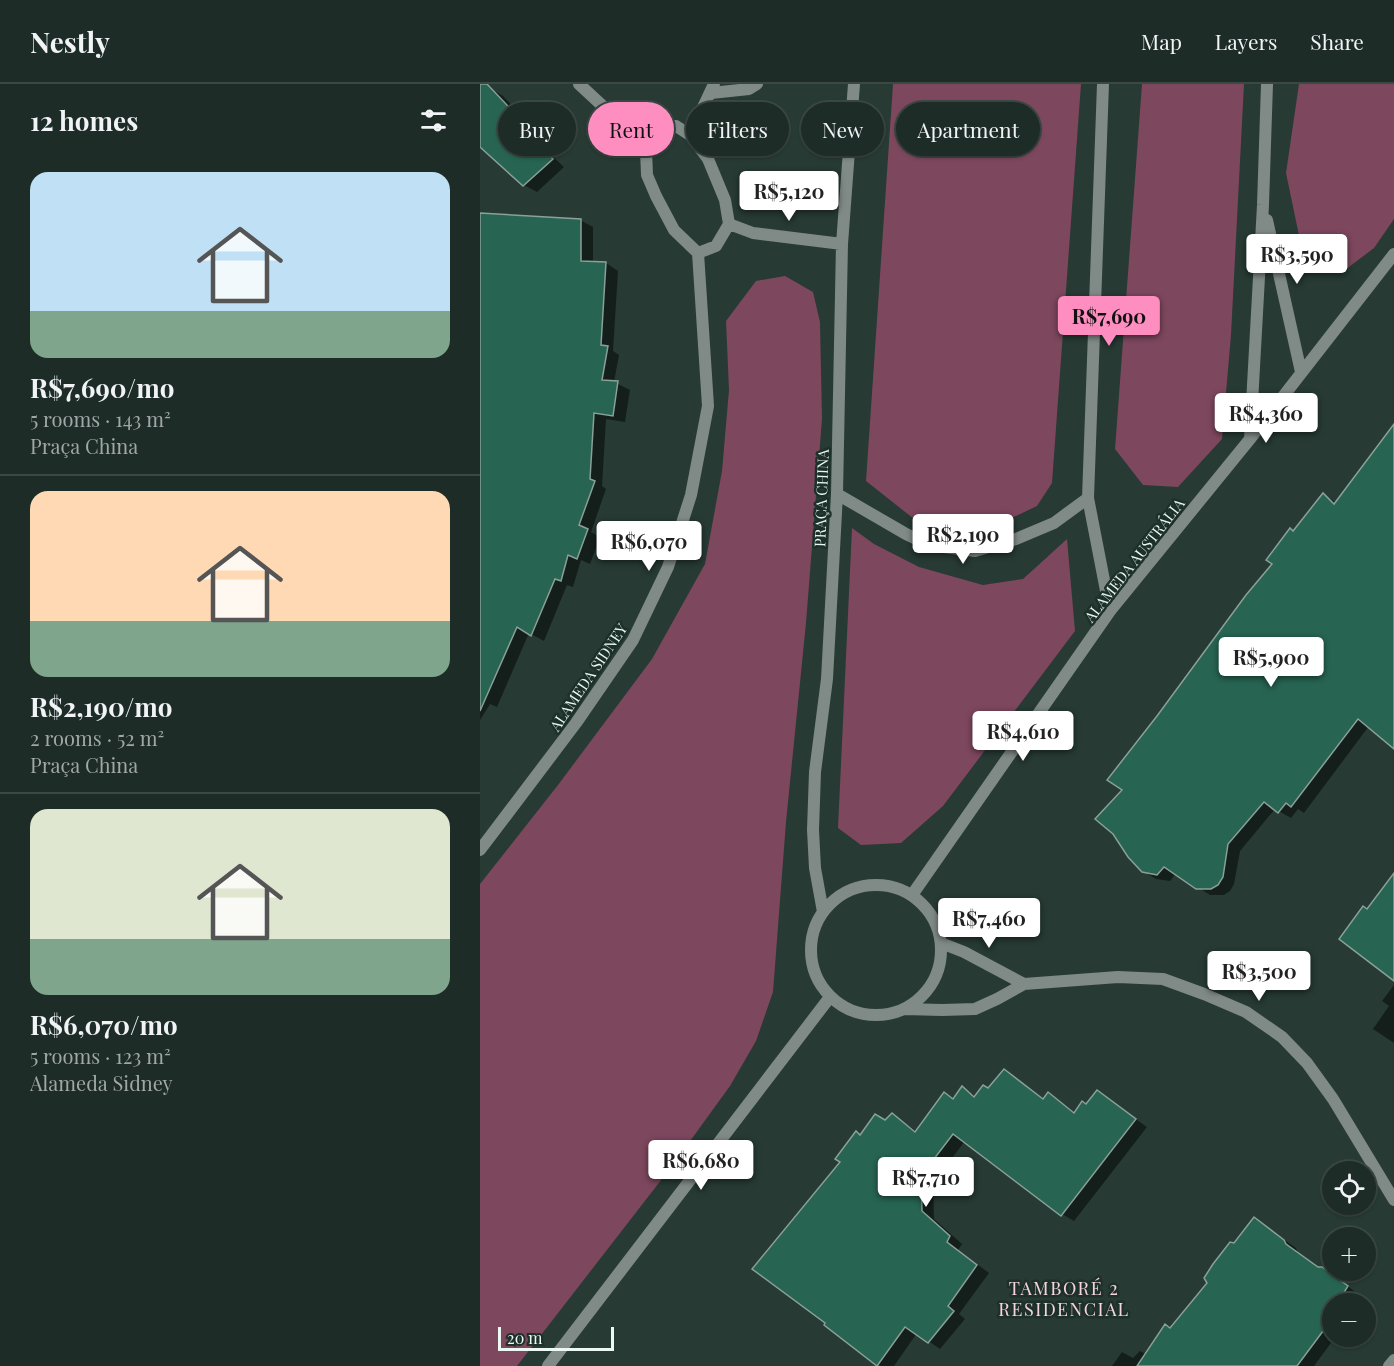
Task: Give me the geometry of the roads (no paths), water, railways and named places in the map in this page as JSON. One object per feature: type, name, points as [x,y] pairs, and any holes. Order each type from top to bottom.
[{"type":"street","points":[[579,84],[598,102]]},
{"type":"street","points":[[706,102],[713,88],[749,89],[757,84]]},
{"type":"street","name":"PRAÇA CHINA","points":[[823,912],[815,868],[813,830],[815,772],[827,679],[837,494],[842,244],[854,84]]},
{"type":"street","points":[[1103,84],[1088,498],[1110,611]]},
{"type":"street","points":[[1250,439],[1263,205],[1266,84]]},
{"type":"street","points":[[646,156],[647,175],[674,230],[698,253],[716,246],[729,224],[725,200],[706,156]]},
{"type":"street","points":[[1263,205],[1301,372]]},
{"type":"street","points":[[729,224],[753,232],[842,244]]},
{"type":"street","name":"ALAMEDA SIDNEY","points":[[480,850],[576,723],[633,640],[668,567],[691,495],[708,406],[698,253]]},
{"type":"street","name":"ALAMEDA AUSTRÁLIA","points":[[912,895],[1110,611],[1250,439],[1394,254]]},
{"type":"street","points":[[837,494],[923,542],[975,551],[1016,539],[1054,523],[1088,498]]},
{"type":"street","points":[[864,885],[897,888],[912,895],[926,908],[936,924],[941,943],[936,974],[928,988],[904,1009],[885,1015],[865,1015],[846,1008],[830,997],[819,982],[812,965],[810,946],[814,928],[823,912],[834,900],[864,885]]},
{"type":"street","points":[[941,943],[964,952],[1024,984]]},
{"type":"street","points":[[904,1009],[975,1009],[1024,984],[1118,976],[1163,979],[1246,1011],[1282,1037],[1307,1063],[1333,1099],[1394,1200]]},
{"type":"street","points":[[548,1366],[830,997]]},
{"type":"street","points":[[1389,1366],[1394,1360]]},
{"type":"district","name":"TAMBORÉ 2 RESIDENCIAL","points":[[1064,1298]]}]
